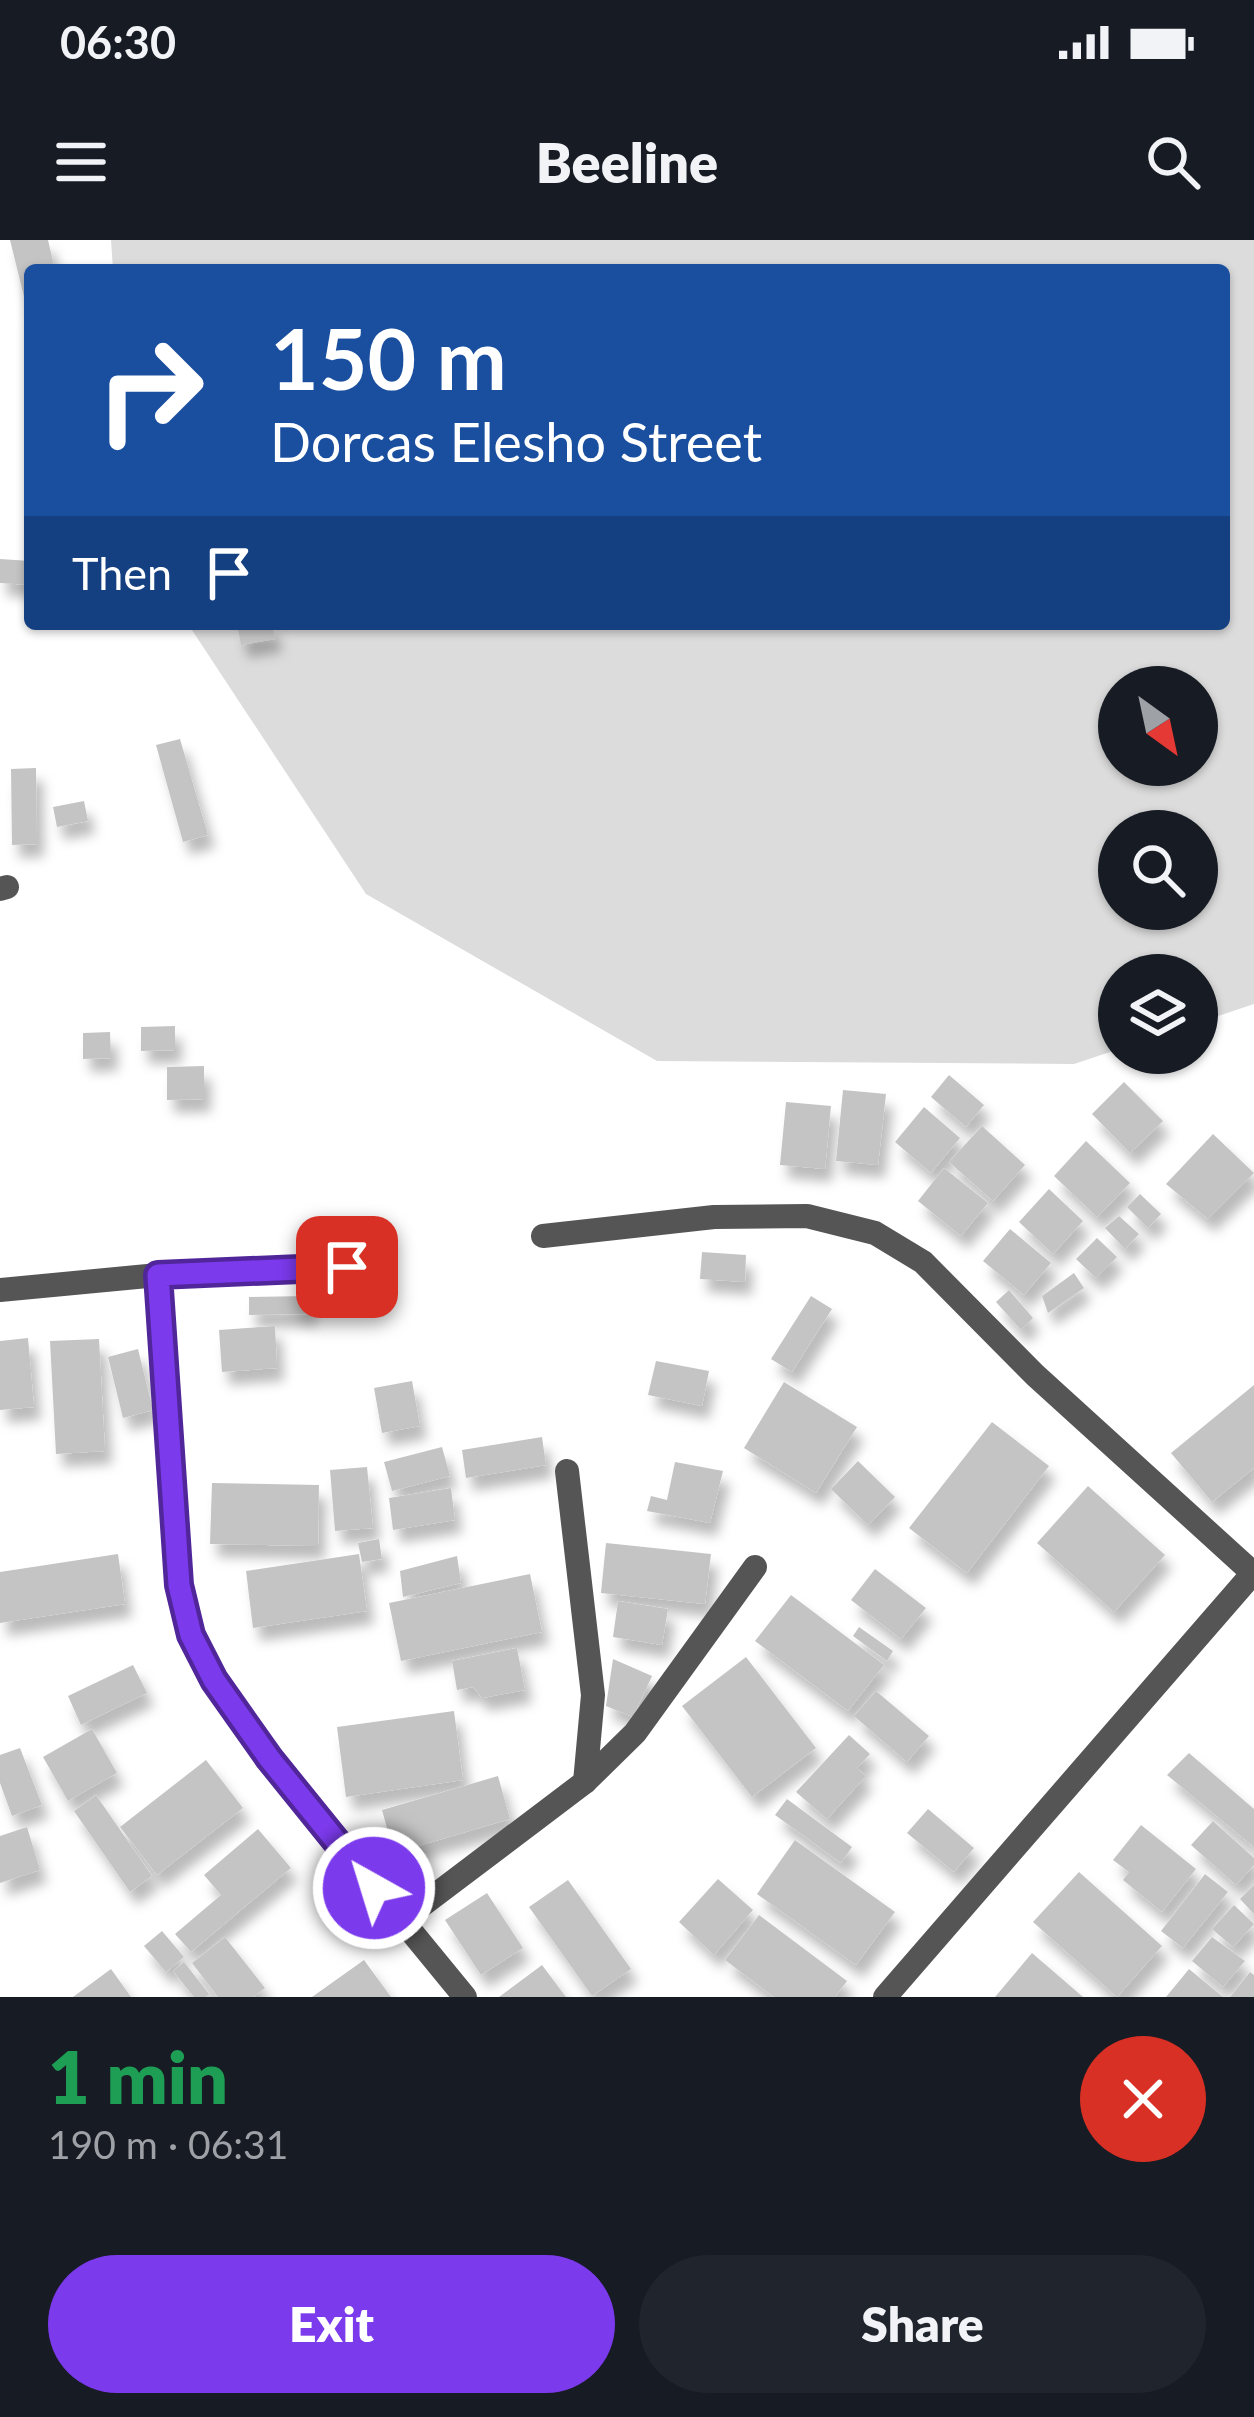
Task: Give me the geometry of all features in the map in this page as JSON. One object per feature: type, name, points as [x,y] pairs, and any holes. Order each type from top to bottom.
[{"type":"street","points":[[543,1236],[761,1216],[807,1216],[875,1233],[923,1262],[1035,1376],[1253,1573],[885,1997]]},
{"type":"street","points":[[0,1289],[158,1275],[347,1267]]},
{"type":"street","points":[[158,1275],[179,1585],[191,1635],[214,1680],[269,1758],[465,1997]]},
{"type":"street","points":[[567,1471],[593,1695],[585,1782]]},
{"type":"street","points":[[401,1921],[585,1782],[634,1733],[755,1568]]},
{"type":"shaded area","points":[[111,240],[1254,240],[1254,1004],[1218,1016],[1218,954],[1098,954],[1098,1056],[1074,1064],[657,1061],[366,894],[192,630],[1230,630],[1230,264],[113,264]]},
{"type":"building","points":[[10,240],[48,240],[54,264],[24,264],[24,297]]},
{"type":"building","points":[[0,559],[24,561],[24,585],[0,583]]},
{"type":"building","points":[[238,630],[273,630],[275,639],[241,645]]},
{"type":"building","points":[[180,739],[208,835],[183,842],[156,745]]},
{"type":"building","points":[[36,768],[37,844],[12,845],[11,769]]},
{"type":"building","points":[[84,801],[88,821],[57,827],[53,807]]},
{"type":"building","points":[[175,1026],[175,1050],[141,1051],[141,1027]]},
{"type":"building","points":[[110,1032],[111,1058],[83,1059],[83,1033]]},
{"type":"building","points":[[204,1066],[204,1099],[167,1100],[167,1067]]},
{"type":"building","points":[[949,1075],[984,1105],[966,1127],[931,1097]]},
{"type":"building","points":[[1124,1082],[1163,1121],[1130,1153],[1092,1114]]},
{"type":"building","points":[[843,1090],[886,1094],[878,1165],[836,1161]]},
{"type":"building","points":[[786,1102],[831,1106],[825,1169],[780,1165]]},
{"type":"building","points":[[924,1107],[960,1138],[931,1173],[895,1142]]},
{"type":"building","points":[[982,1126],[1025,1165],[993,1201],[949,1162]]},
{"type":"building","points":[[1213,1134],[1254,1173],[1208,1219],[1166,1184]]},
{"type":"building","points":[[1086,1141],[1130,1183],[1097,1217],[1054,1176]]},
{"type":"building","points":[[944,1168],[988,1203],[961,1236],[918,1201]]},
{"type":"building","points":[[1049,1189],[1083,1221],[1053,1254],[1019,1222]]},
{"type":"building","points":[[1140,1194],[1161,1214],[1148,1228],[1127,1207]]},
{"type":"building","points":[[1119,1216],[1139,1234],[1125,1249],[1105,1228]]},
{"type":"building","points":[[1010,1229],[1051,1263],[1024,1295],[983,1261]]},
{"type":"building","points":[[1097,1238],[1117,1257],[1096,1278],[1076,1259]]},
{"type":"building","points":[[702,1252],[746,1255],[745,1282],[700,1279]]},
{"type":"building","points":[[1074,1273],[1084,1288],[1048,1313],[1042,1296]]},
{"type":"building","points":[[1009,1290],[1033,1318],[1021,1330],[996,1302]]},
{"type":"building","points":[[309,1296],[309,1314],[249,1315],[249,1297]]},
{"type":"building","points":[[811,1296],[832,1309],[792,1372],[771,1359]]},
{"type":"building","points":[[275,1326],[277,1368],[222,1372],[219,1330]]},
{"type":"building","points":[[28,1338],[34,1407],[0,1410],[0,1341]]},
{"type":"building","points":[[99,1339],[105,1451],[56,1454],[50,1341]]},
{"type":"building","points":[[138,1349],[153,1410],[123,1418],[108,1357]]},
{"type":"building","points":[[656,1361],[709,1371],[702,1406],[648,1395]]},
{"type":"building","points":[[412,1381],[420,1426],[382,1433],[374,1388]]},
{"type":"building","points":[[784,1382],[857,1427],[816,1493],[744,1448]]},
{"type":"building","points":[[1254,1385],[1254,1468],[1212,1502],[1171,1453]]},
{"type":"building","points":[[992,1422],[1049,1466],[967,1573],[909,1528]]},
{"type":"building","points":[[542,1437],[546,1465],[466,1478],[462,1450]]},
{"type":"building","points":[[442,1447],[450,1476],[392,1491],[384,1462]]},
{"type":"building","points":[[858,1461],[895,1497],[868,1525],[831,1489]]},
{"type":"building","points":[[675,1462],[723,1471],[710,1523],[647,1511],[651,1496],[667,1500]]},
{"type":"building","points":[[367,1467],[373,1528],[335,1531],[330,1470]]},
{"type":"building","points":[[212,1483],[319,1485],[318,1546],[210,1544]]},
{"type":"building","points":[[1088,1486],[1165,1555],[1114,1612],[1037,1543]]},
{"type":"building","points":[[451,1488],[455,1520],[393,1530],[389,1498]]},
{"type":"building","points":[[379,1539],[382,1559],[362,1562],[358,1543]]},
{"type":"building","points":[[606,1543],[711,1554],[705,1604],[601,1593]]},
{"type":"building","points":[[118,1554],[125,1604],[0,1623],[0,1572]]},
{"type":"building","points":[[359,1554],[367,1611],[253,1628],[246,1571]]},
{"type":"building","points":[[457,1556],[461,1583],[403,1597],[400,1571]]},
{"type":"building","points":[[875,1569],[926,1608],[901,1639],[851,1600]]},
{"type":"building","points":[[530,1574],[542,1632],[401,1661],[389,1603]]},
{"type":"building","points":[[791,1595],[884,1665],[848,1711],[755,1641]]},
{"type":"building","points":[[618,1601],[668,1609],[662,1645],[613,1637]]},
{"type":"building","points":[[859,1627],[893,1651],[887,1661],[853,1636]]},
{"type":"building","points":[[517,1648],[525,1690],[482,1698],[473,1687],[457,1690],[452,1661]]},
{"type":"building","points":[[746,1657],[816,1748],[752,1797],[682,1706]]},
{"type":"building","points":[[613,1659],[652,1676],[633,1717],[606,1706]]},
{"type":"building","points":[[133,1665],[147,1693],[81,1725],[68,1696]]},
{"type":"building","points":[[876,1691],[929,1736],[907,1762],[854,1716]]},
{"type":"building","points":[[454,1711],[463,1780],[346,1797],[337,1727]]},
{"type":"building","points":[[92,1729],[117,1773],[68,1801],[43,1757]]},
{"type":"building","points":[[849,1735],[870,1754],[857,1768],[866,1776],[827,1819],[796,1792]]},
{"type":"building","points":[[20,1748],[42,1805],[12,1816],[0,1783],[0,1755]]},
{"type":"building","points":[[1189,1753],[1254,1809],[1254,1847],[1167,1775]]},
{"type":"building","points":[[206,1760],[243,1808],[157,1875],[120,1827]]},
{"type":"building","points":[[498,1776],[510,1819],[394,1853],[382,1810]]},
{"type":"building","points":[[96,1795],[152,1876],[130,1892],[74,1811]]},
{"type":"building","points":[[787,1799],[852,1847],[841,1863],[775,1815]]},
{"type":"building","points":[[928,1809],[974,1848],[954,1872],[907,1833]]},
{"type":"building","points":[[1213,1821],[1254,1858],[1254,1865],[1236,1885],[1191,1845]]},
{"type":"building","points":[[1141,1825],[1196,1869],[1162,1912],[1123,1880],[1129,1872],[1113,1860]]},
{"type":"building","points":[[27,1827],[40,1870],[0,1883],[0,1836]]},
{"type":"building","points":[[258,1829],[291,1868],[191,1952],[175,1934],[221,1895],[204,1875]]},
{"type":"building","points":[[795,1840],[895,1912],[856,1965],[757,1894]]},
{"type":"building","points":[[1079,1872],[1162,1946],[1117,1997],[1033,1922]]},
{"type":"building","points":[[1205,1874],[1228,1892],[1183,1948],[1161,1931]]},
{"type":"building","points":[[718,1879],[753,1910],[714,1955],[679,1922]]},
{"type":"building","points":[[568,1880],[631,1969],[592,1996],[529,1907]]},
{"type":"building","points":[[1254,1885],[1254,1914],[1240,1899]]},
{"type":"building","points":[[487,1893],[523,1948],[481,1975],[445,1920]]},
{"type":"building","points":[[1234,1905],[1254,1924],[1233,1947],[1212,1929]]},
{"type":"building","points":[[759,1915],[847,1981],[835,1997],[774,1997],[725,1960]]},
{"type":"building","points":[[162,1931],[184,1957],[166,1972],[144,1946]]},
{"type":"building","points":[[225,1937],[265,1988],[253,1997],[218,1997],[192,1963]]},
{"type":"building","points":[[1212,1937],[1245,1961],[1223,1987],[1192,1961]]},
{"type":"building","points":[[1032,1953],[1083,1997],[995,1997]]},
{"type":"building","points":[[364,1960],[391,1997],[312,1997]]},
{"type":"building","points":[[184,1962],[209,1994],[206,1997],[194,1997],[173,1971]]},
{"type":"building","points":[[542,1965],[566,1997],[499,1997]]},
{"type":"building","points":[[111,1969],[131,1997],[73,1997]]},
{"type":"building","points":[[1189,1969],[1223,1997],[1166,1997]]},
{"type":"building","points":[[1250,1972],[1254,1997],[1230,1997]]},
{"type":"route","points":[[347,1267],[158,1275],[179,1585],[191,1635],[214,1680],[269,1758],[374,1888]]}]
